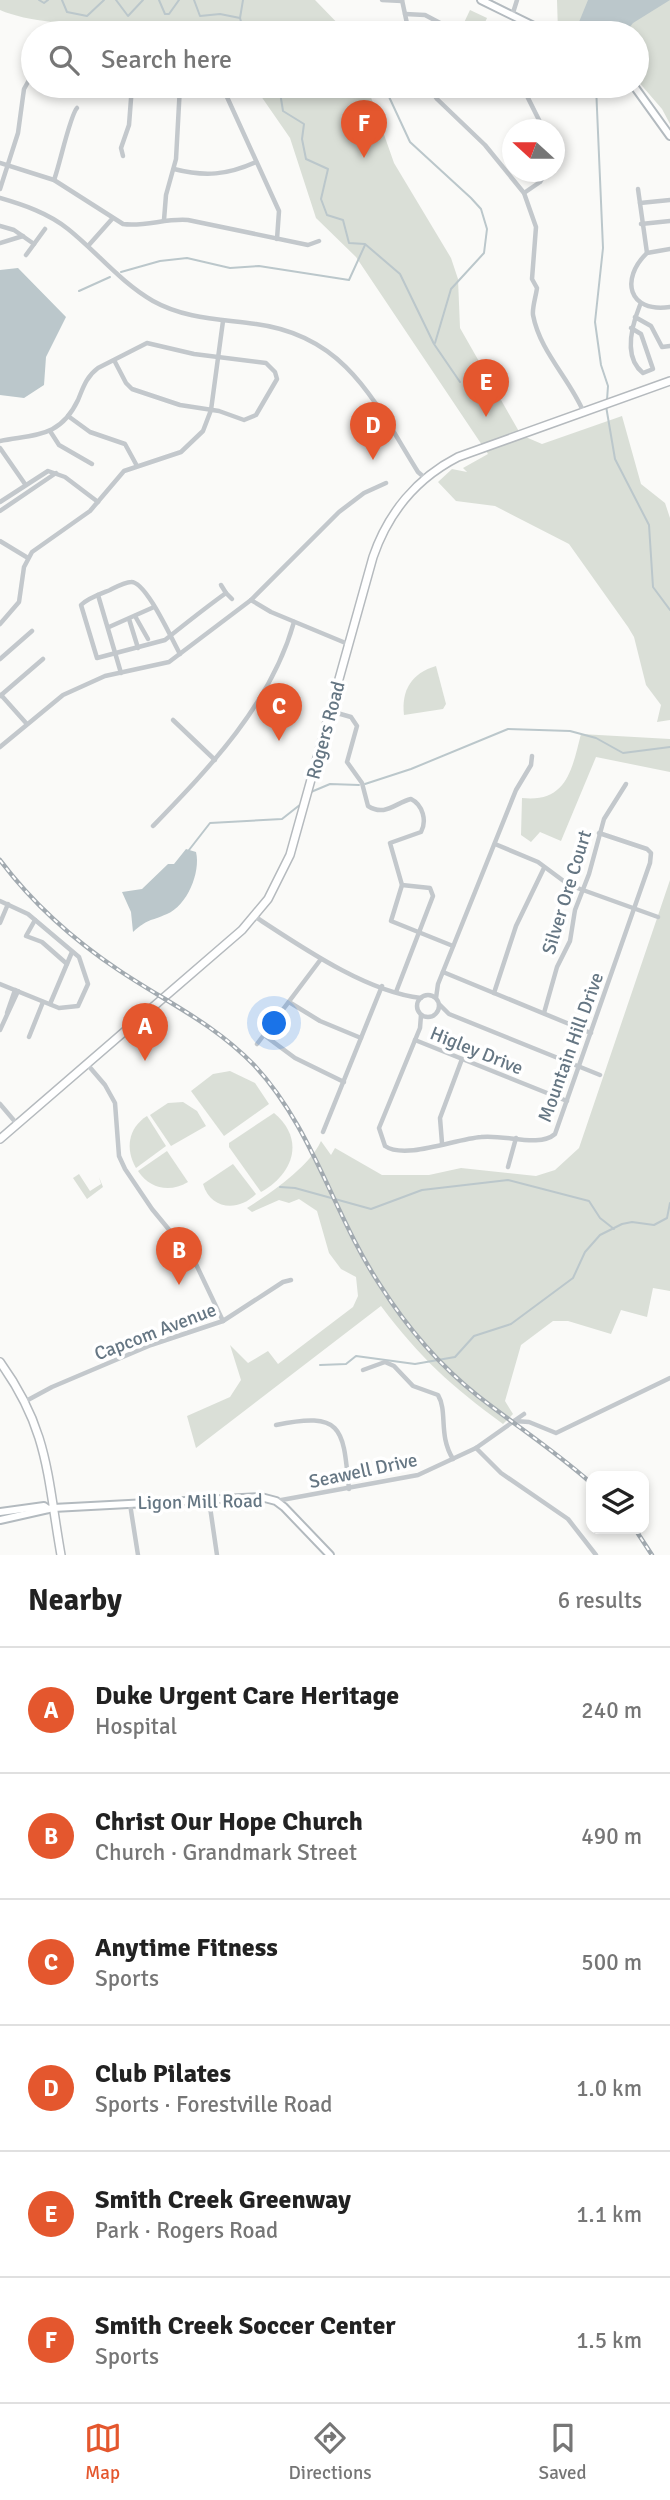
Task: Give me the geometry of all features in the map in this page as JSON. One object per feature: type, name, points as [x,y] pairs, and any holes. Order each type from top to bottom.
[{"type":"main road","points":[[481,0],[523,21]]},
{"type":"main road","points":[[643,98],[670,135]]},
{"type":"main road","name":"Rogers Road","points":[[0,1139],[254,916],[276,885],[290,855],[377,543],[401,503],[425,478],[456,459],[670,381]]},
{"type":"main road","points":[[0,1362],[26,1401],[44,1446],[50,1508],[61,1555]]},
{"type":"main road","name":"Ligon Mill Road","points":[[0,1520],[50,1508],[261,1497],[276,1501],[330,1555]]},
{"type":"main road","name":"Ligon Mill Road","points":[[0,1513],[44,1506],[50,1508]]},
{"type":"street","points":[[382,0],[402,0],[406,21]]},
{"type":"street","points":[[512,16],[517,0]]},
{"type":"street","points":[[405,14],[425,15],[436,21]]},
{"type":"street","points":[[0,189],[3,164],[18,134],[23,98]]},
{"type":"street","points":[[123,156],[121,148],[129,125],[131,98]]},
{"type":"street","points":[[164,220],[164,207],[174,169],[179,98]]},
{"type":"street","points":[[227,98],[279,211],[277,239]]},
{"type":"street","points":[[436,98],[485,145],[524,193],[536,227],[531,279],[537,288],[533,314],[548,354],[556,361],[575,390],[584,413]]},
{"type":"street","points":[[528,98],[538,119]]},
{"type":"street","points":[[54,180],[65,149],[72,113],[76,108]]},
{"type":"street","points":[[174,169],[195,174],[221,174],[256,162]]},
{"type":"street","points":[[3,164],[54,180],[112,219],[134,225],[164,220],[188,220],[308,245],[319,241]]},
{"type":"street","points":[[524,193],[540,182]]},
{"type":"street","points":[[638,189],[647,253]]},
{"type":"street","points":[[0,198],[46,215],[88,246],[116,274],[151,300],[194,317],[258,324],[291,332],[314,342],[344,363],[372,395],[418,472],[425,478]]},
{"type":"street","points":[[640,203],[670,200]]},
{"type":"street","points":[[88,246],[112,219]]},
{"type":"street","points":[[641,224],[670,220]]},
{"type":"street","points":[[0,226],[34,244]]},
{"type":"street","points":[[26,255],[45,229]]},
{"type":"street","points":[[0,243],[23,236]]},
{"type":"street","points":[[670,249],[647,253],[636,265],[632,285],[635,299],[640,305],[649,309],[670,307]]},
{"type":"street","points":[[631,328],[641,334],[653,369],[643,373],[638,370],[631,328],[640,305]]},
{"type":"street","points":[[635,317],[651,326],[662,347],[670,346]]},
{"type":"street","points":[[0,621],[19,602],[28,558],[98,502],[115,478],[136,466],[167,457],[190,446],[203,431],[211,410],[223,321]]},
{"type":"street","points":[[0,441],[37,437],[50,431],[68,416],[91,373],[114,360],[152,342],[218,357],[266,363],[275,372],[276,379],[266,400],[250,419],[180,405],[132,389],[125,383],[114,360]]},
{"type":"street","points":[[68,416],[90,432],[125,444],[136,466]]},
{"type":"street","points":[[50,431],[59,444],[92,464]]},
{"type":"street","points":[[0,448],[25,484]]},
{"type":"street","points":[[0,502],[41,473],[57,473],[98,502]]},
{"type":"street","points":[[0,511],[57,473]]},
{"type":"street","points":[[0,747],[63,695],[90,681],[158,666],[180,654],[251,600],[339,512],[363,492],[386,483]]},
{"type":"street","points":[[0,541],[28,558]]},
{"type":"street","points":[[180,654],[170,636],[154,607],[142,586],[131,581],[83,602],[81,610],[97,658],[138,648],[170,636],[226,593]]},
{"type":"street","points":[[221,585],[232,599]]},
{"type":"street","points":[[98,595],[110,627],[121,673]]},
{"type":"street","points":[[251,600],[256,605],[348,644]]},
{"type":"street","points":[[110,627],[154,607]]},
{"type":"street","points":[[135,616],[148,639]]},
{"type":"street","points":[[129,619],[138,648]]},
{"type":"street","points":[[153,826],[215,760],[259,698],[294,622]]},
{"type":"street","points":[[0,659],[32,631]]},
{"type":"street","points":[[26,723],[0,695],[43,659]]},
{"type":"street","points":[[330,711],[351,717],[357,726],[347,762],[362,783],[368,806],[379,811],[387,810],[411,799],[418,803],[424,818],[421,832],[390,843],[402,885],[391,921],[453,946]]},
{"type":"street","points":[[173,720],[215,760]]},
{"type":"street","points":[[532,756],[531,765],[516,790],[453,946],[438,984],[436,998],[450,1014],[600,1075]]},
{"type":"street","name":"Silver Ore Court","points":[[544,1013],[557,967],[569,940],[599,833],[611,804],[626,783]]},
{"type":"street","name":"Mountain Hill Drive","points":[[429,1017],[420,1028],[379,1128],[380,1138],[385,1146],[401,1153],[485,1136],[540,1143],[555,1134],[592,1033],[651,853],[599,833]]},
{"type":"street","points":[[495,844],[544,867],[569,885],[658,917]]},
{"type":"street","points":[[494,993],[516,926],[544,867]]},
{"type":"street","points":[[396,992],[433,896],[425,887],[402,885]]},
{"type":"street","points":[[0,901],[35,920],[72,952],[83,963],[88,984],[78,1006],[65,1009],[0,984]]},
{"type":"street","points":[[0,923],[8,904]]},
{"type":"street","points":[[254,916],[321,959],[408,997],[421,998],[428,995],[438,984]]},
{"type":"street","points":[[35,920],[26,936],[42,942],[67,964]]},
{"type":"street","points":[[50,1004],[72,952]]},
{"type":"street","points":[[257,1044],[321,959]]},
{"type":"street","points":[[443,972],[592,1033]]},
{"type":"street","points":[[323,1132],[383,986]]},
{"type":"street","points":[[0,1030],[16,990]]},
{"type":"street","points":[[428,995],[436,998]]},
{"type":"street","points":[[408,997],[421,1014],[429,1017],[450,1014]]},
{"type":"street","points":[[417,1007],[421,998]]},
{"type":"street","points":[[29,1037],[43,1002]]},
{"type":"street","points":[[289,1002],[320,1021],[361,1038]]},
{"type":"street","points":[[436,1014],[440,1005]]},
{"type":"street","name":"Mountain Hill Drive","points":[[420,1028],[421,1014]]},
{"type":"street","points":[[264,1035],[304,1064],[344,1082]]},
{"type":"street","name":"Higley Drive","points":[[415,1040],[567,1101]]},
{"type":"street","points":[[442,1143],[440,1118],[462,1059]]},
{"type":"street","points":[[87,1063],[112,1095],[117,1108],[118,1149],[124,1169],[152,1209],[186,1247],[223,1321]]},
{"type":"street","points":[[0,1104],[18,1124]]},
{"type":"street","points":[[508,1167],[516,1138]]},
{"type":"street","name":"Capcom Avenue","points":[[26,1401],[52,1387],[151,1345],[223,1321],[283,1282],[291,1280]]},
{"type":"street","points":[[363,1370],[385,1362],[394,1366],[416,1388],[434,1391],[442,1401],[443,1439],[453,1460]]},
{"type":"street","points":[[512,1420],[529,1422],[556,1433],[670,1378]]},
{"type":"street","name":"Seawell Drive","points":[[276,1501],[418,1475],[476,1448],[524,1414]]},
{"type":"street","points":[[276,1424],[315,1419],[340,1432],[349,1489]]},
{"type":"street","points":[[476,1448],[501,1473],[568,1519],[596,1555]]},
{"type":"street","points":[[209,1499],[217,1555]]},
{"type":"street","points":[[130,1503],[138,1555]]},
{"type":"shaded area","points":[[0,0],[315,0],[335,21],[47,21],[0,10]]},
{"type":"shaded area","points":[[557,0],[670,0],[670,124],[649,94],[649,21],[558,21]]},
{"type":"shaded area","points":[[588,0],[670,0],[636,21],[579,21]]},
{"type":"shaded area","points":[[470,10],[487,18],[486,21],[465,21]]},
{"type":"shaded area","points":[[262,98],[371,98],[394,163],[451,258],[458,279],[460,328],[521,435],[542,444],[622,416],[641,484],[665,503],[670,518],[670,720],[657,722],[661,705],[646,685],[634,637],[569,544],[495,506],[456,501],[438,482],[452,469],[467,472],[463,468],[488,454],[356,257],[316,218],[290,138]]},
{"type":"shaded area","points":[[18,268],[66,317],[46,357],[44,385],[24,398],[0,395],[0,270]]},
{"type":"shaded area","points":[[436,666],[446,704],[443,709],[404,715],[406,690],[420,673]]},
{"type":"shaded area","points":[[581,734],[670,739],[670,772],[596,757],[561,841],[540,832],[531,842],[521,835],[522,798],[549,795],[558,789],[570,771]]},
{"type":"shaded area","points":[[186,849],[196,852],[197,860],[191,888],[181,904],[133,932],[131,912],[122,892],[142,889],[168,864],[174,864]]},
{"type":"shaded area","points":[[670,880],[670,1291],[653,1288],[647,1317],[621,1310],[611,1334],[568,1321],[553,1321],[521,1345],[505,1401],[513,1414],[503,1424],[437,1370],[381,1306],[196,1448],[187,1416],[230,1397],[241,1380],[230,1345],[248,1363],[268,1351],[278,1364],[353,1307],[358,1296],[356,1277],[341,1269],[329,1253],[317,1211],[299,1199],[289,1203],[279,1200],[252,1212],[247,1208],[299,1169],[321,1141],[331,1155],[335,1148],[382,1175],[429,1175],[461,1168],[536,1176],[555,1170],[579,1148]]},
{"type":"shaded area","points":[[230,1071],[255,1083],[269,1104],[224,1136],[191,1091],[213,1074]]},
{"type":"shaded area","points":[[183,1102],[197,1111],[206,1126],[171,1146],[150,1115],[168,1103]]},
{"type":"shaded area","points":[[274,1113],[290,1134],[292,1156],[281,1176],[261,1192],[229,1147],[229,1143]]},
{"type":"shaded area","points":[[147,1116],[166,1146],[136,1168],[130,1154],[130,1139],[136,1127]]},
{"type":"shaded area","points":[[167,1151],[188,1182],[174,1187],[161,1187],[148,1182],[138,1171]]},
{"type":"shaded area","points":[[233,1164],[256,1194],[233,1206],[212,1199],[203,1184]]},
{"type":"shaded area","points":[[79,1174],[90,1191],[101,1184],[99,1177],[103,1187],[87,1199],[73,1178]]},
{"type":"waterway","points":[[39,0],[44,3],[48,0]]},
{"type":"waterway","points":[[62,0],[67,12],[87,16],[104,0]]},
{"type":"waterway","points":[[116,0],[128,16],[143,0]]},
{"type":"waterway","points":[[159,0],[165,14],[169,14],[179,0]]},
{"type":"waterway","points":[[194,0],[200,16],[220,14],[240,18]]},
{"type":"waterway","points":[[241,21],[243,0]]},
{"type":"waterway","points":[[281,98],[283,111],[304,124],[302,139],[306,159],[328,169],[321,199],[327,215],[343,220],[349,243],[365,244],[400,274],[434,344],[460,382]]},
{"type":"waterway","points":[[390,98],[410,142],[481,209],[487,229],[484,253],[451,289],[435,343]]},
{"type":"waterway","points":[[597,98],[603,248],[595,322],[601,365],[608,386],[607,400]]},
{"type":"waterway","points":[[121,272],[160,261],[187,258],[230,268],[259,266],[349,280],[365,245]]},
{"type":"waterway","points":[[79,291],[110,277]]},
{"type":"waterway","points":[[606,406],[615,459],[649,525],[653,587],[670,610]]},
{"type":"waterway","points":[[365,784],[411,769],[508,729],[570,731],[596,738],[623,753],[670,747]]},
{"type":"waterway","points":[[311,792],[330,784],[359,785]]},
{"type":"waterway","points":[[189,850],[210,823],[282,819],[301,804]]},
{"type":"waterway","points":[[280,1187],[295,1188],[371,1209],[422,1190],[508,1180],[589,1201],[600,1218],[614,1229]]},
{"type":"waterway","points":[[320,1365],[346,1364],[356,1356],[415,1364],[455,1357],[474,1336],[511,1324],[573,1278],[585,1252],[600,1235],[632,1222],[654,1225],[667,1218],[670,1203]]},
{"type":"railway","points":[[0,860],[41,907],[87,947],[223,1037],[254,1065],[292,1116],[364,1258],[412,1330],[464,1384],[586,1479]]},
{"type":"railway","points":[[638,1534],[652,1555]]},
{"type":"place","name":"Smith Creek Soccer Center","points":[[364,158]]},
{"type":"place","name":"Smith Creek Greenway","points":[[486,417]]},
{"type":"place","name":"Club Pilates","points":[[373,460]]},
{"type":"place","name":"Anytime Fitness","points":[[279,741]]},
{"type":"place","name":"Duke Urgent Care Heritage","points":[[145,1061]]},
{"type":"place","name":"Christ Our Hope Church","points":[[179,1285]]}]
